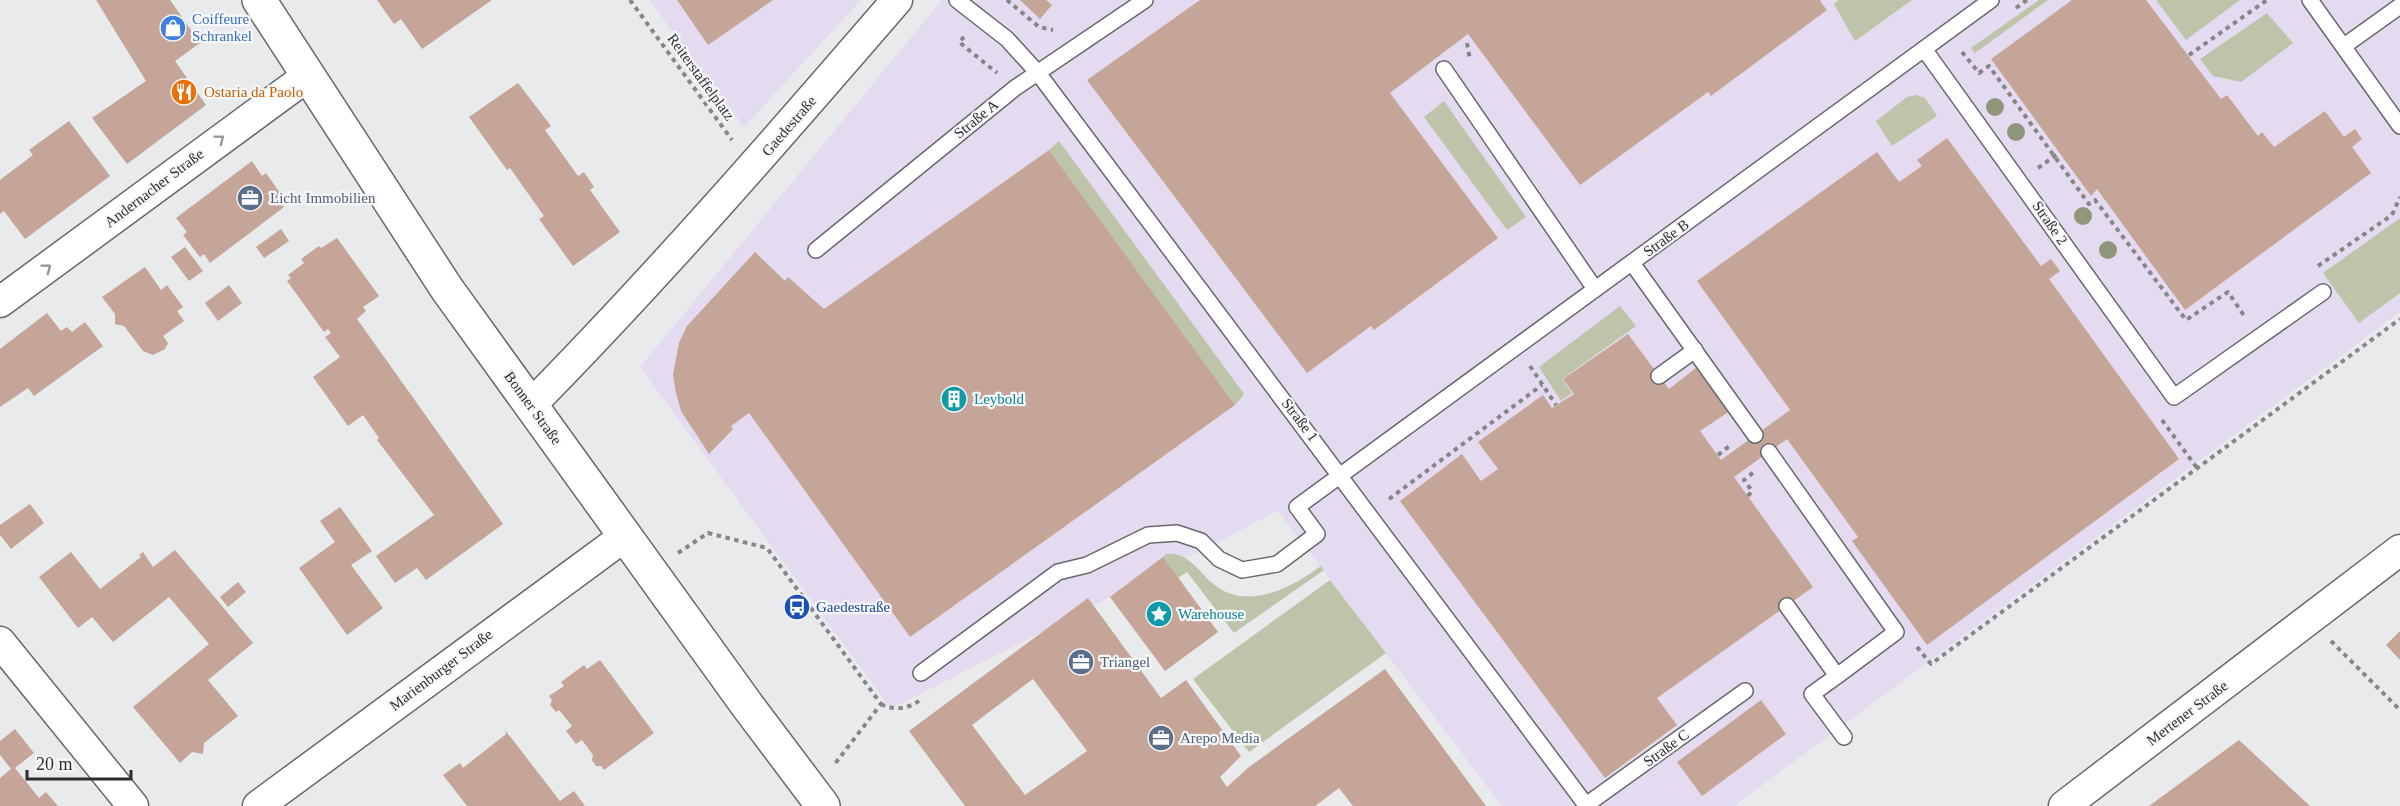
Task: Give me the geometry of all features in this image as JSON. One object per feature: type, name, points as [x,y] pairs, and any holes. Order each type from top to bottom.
[{"type":"main road","name":"Bonner Straße","points":[[258,0],[447,289],[747,705],[818,799]]},
{"type":"street","name":"Gaedestraße","points":[[530,406],[590,346],[753,168],[897,0]]},
{"type":"street","name":"Andernacher Straße","points":[[0,302],[309,75]]},
{"type":"street","name":"Marienburger Straße","points":[[258,806],[625,536]]},
{"type":"street","name":"Mertener Straße","points":[[2064,806],[2400,550]]},
{"type":"street","points":[[0,642],[133,806]]},
{"type":"lane","name":"Straße 1","points":[[957,0],[1006,39],[1038,73],[1586,806]]},
{"type":"lane","name":"Straße A","points":[[816,250],[1015,88],[1146,0]]},
{"type":"lane","name":"Straße B","points":[[921,673],[1058,572],[1087,565],[1148,535],[1177,533],[1201,541],[1219,559],[1242,570],[1277,564],[1317,534],[1297,507],[1991,0]]},
{"type":"lane","points":[[2310,0],[2398,117]]},
{"type":"lane","points":[[2344,46],[2400,6]]},
{"type":"lane","name":"Straße 2","points":[[1924,49],[2174,397],[2323,292]]},
{"type":"lane","points":[[1444,69],[1595,289]]},
{"type":"lane","points":[[1632,263],[1755,435]]},
{"type":"lane","points":[[1659,376],[1695,350]]},
{"type":"lane","points":[[1769,452],[1896,632],[1812,694],[1844,737]]},
{"type":"lane","points":[[1787,606],[1837,676]]},
{"type":"lane","name":"Straße C","points":[[1586,806],[1745,691]]},
{"type":"path","name":"Reiterstaffelplatz","points":[[630,0],[753,168]]},
{"type":"path","points":[[1007,0],[1039,27],[1056,30]]},
{"type":"path","points":[[2188,55],[2267,0]]},
{"type":"path","points":[[1960,49],[1978,73],[1989,66],[2089,204],[2095,200],[2186,320],[2228,292],[2245,317]]},
{"type":"path","points":[[1922,655],[1931,664],[2400,319]]},
{"type":"path","points":[[1537,358],[1528,364],[1557,405]]},
{"type":"path","points":[[2166,425],[2197,468]]},
{"type":"path","points":[[1744,480],[1752,491],[1748,496]]},
{"type":"path","points":[[651,571],[708,533],[767,549],[881,704],[891,709],[912,707],[930,693]]},
{"type":"path","points":[[2310,619],[2400,710]]},
{"type":"path","points":[[818,799],[881,704]]},
{"type":"shaded area","points":[[649,0],[861,0],[744,127]]},
{"type":"shaded area","points":[[942,0],[2400,0],[2400,312],[1734,806],[1502,806],[1278,511],[891,709],[640,367]]},
{"type":"green space","points":[[1839,0],[1912,0],[1855,41],[1834,4]]},
{"type":"green space","points":[[2039,0],[2048,0],[1975,53],[1971,48]]},
{"type":"green space","points":[[2156,0],[2240,0],[2186,40]]},
{"type":"green space","points":[[2267,13],[2293,43],[2241,82],[2213,76],[2200,59]]},
{"type":"green space","points":[[1916,95],[1925,98],[1937,116],[1892,146],[1876,121],[1907,97]]},
{"type":"green space","points":[[1444,101],[1526,217],[1507,230],[1424,117]]},
{"type":"green space","points":[[1059,141],[1244,394],[1235,405],[1049,150]]},
{"type":"green space","points":[[2400,218],[2400,293],[2359,323],[2323,273]]},
{"type":"green space","points":[[1620,306],[1636,326],[1562,379],[1572,393],[1561,401],[1539,367]]},
{"type":"green space","points":[[1166,554],[1186,558],[1211,582],[1224,591],[1238,596],[1268,594],[1296,582],[1321,566],[1324,570],[1234,633],[1187,572],[1178,578],[1163,557]]},
{"type":"green space","points":[[1330,580],[1386,653],[1249,752],[1193,679]]},
{"type":"building","points":[[96,0],[170,0],[200,43],[175,61],[206,105],[127,164],[92,118],[146,81]]},
{"type":"building","points":[[377,0],[492,0],[422,49],[401,19],[394,24]]},
{"type":"building","points":[[677,0],[773,0],[708,45]]},
{"type":"building","points":[[1020,0],[1046,0],[1052,5],[1040,19]]},
{"type":"building","points":[[1200,0],[1822,0],[1820,1],[1827,10],[1711,96],[1708,92],[1580,185],[1468,34],[1390,93],[1498,238],[1374,330],[1371,326],[1307,373],[1087,80]]},
{"type":"building","points":[[2072,0],[2146,0],[2221,99],[2227,95],[2258,136],[2262,132],[2274,147],[2325,111],[2344,137],[2355,129],[2362,139],[2352,147],[2371,173],[2185,310],[2097,189],[2091,196],[1991,59]]},
{"type":"building","points":[[518,83],[551,126],[545,130],[578,176],[584,172],[594,187],[590,190],[620,232],[573,266],[539,219],[544,216],[510,168],[507,170],[469,117]]},
{"type":"building","points":[[69,121],[110,176],[25,239],[4,211],[0,214],[0,180],[33,155],[29,150]]},
{"type":"building","points":[[1947,138],[2041,266],[2051,259],[2060,271],[2049,279],[2179,459],[1927,645],[1852,541],[1858,537],[1787,439],[1734,477],[1813,587],[1657,698],[1677,725],[1605,778],[1400,501],[1462,454],[1481,481],[1498,469],[1478,442],[1543,395],[1552,408],[1574,394],[1563,379],[1628,334],[1669,389],[1701,364],[1733,409],[1700,431],[1721,460],[1790,410],[1697,281],[1877,152],[1899,182],[1922,166],[1917,160]]},
{"type":"building","name":"Leybold","points":[[1049,150],[1235,405],[910,637],[749,413],[731,426],[733,429],[709,454],[681,411],[676,393],[673,375],[679,343],[687,326],[755,252],[785,281],[788,277],[824,309]]},
{"type":"building","points":[[252,161],[262,176],[266,173],[282,196],[278,199],[284,207],[210,263],[204,254],[200,257],[183,235],[187,232],[176,218]]},
{"type":"building","points":[[281,229],[289,241],[264,258],[256,247]]},
{"type":"building","points":[[337,238],[379,296],[363,307],[366,311],[357,319],[503,524],[426,580],[417,568],[395,583],[376,556],[434,515],[377,440],[379,438],[363,415],[348,426],[313,377],[340,357],[325,337],[331,333],[328,329],[324,332],[287,281],[291,278],[288,275],[304,263],[301,259],[319,246],[321,248]]},
{"type":"building","points":[[185,247],[203,271],[189,281],[171,257]]},
{"type":"building","points":[[145,267],[161,290],[167,285],[183,307],[177,311],[184,321],[163,336],[168,343],[165,349],[153,355],[143,351],[124,326],[115,324],[115,314],[102,297]]},
{"type":"building","points":[[229,285],[242,303],[218,321],[205,303]]},
{"type":"building","points":[[47,313],[61,331],[67,327],[72,332],[85,322],[103,346],[34,396],[28,388],[0,407],[0,349]]},
{"type":"building","points":[[30,504],[44,523],[11,549],[0,535],[0,525]]},
{"type":"building","points":[[340,507],[372,551],[351,565],[383,608],[347,635],[299,568],[335,542],[320,521]]},
{"type":"building","points":[[175,550],[253,643],[208,680],[238,716],[204,743],[203,754],[192,752],[180,763],[133,707],[209,644],[169,597],[113,642],[92,617],[78,628],[39,577],[71,552],[100,589],[141,557],[139,555],[143,552],[153,567]]},
{"type":"building","points":[[1163,557],[1218,632],[1165,671],[1110,597]]},
{"type":"building","points":[[238,582],[246,592],[228,607],[220,597]]},
{"type":"building","points":[[1088,598],[1161,698],[1186,680],[1241,756],[1220,777],[1227,787],[1249,767],[1385,669],[1486,806],[1353,806],[1339,788],[1315,806],[965,806],[909,731]],"holes":[[[1033,679],[1087,751],[1025,795],[972,725]]]},
{"type":"building","points":[[2400,631],[2400,660],[2386,645]]},
{"type":"building","points":[[600,660],[654,733],[604,770],[601,766],[596,766],[592,760],[593,755],[582,740],[576,744],[566,731],[572,726],[559,710],[556,712],[550,705],[552,700],[549,696],[564,686],[561,682],[584,665],[587,669]]},
{"type":"building","points":[[1761,700],[1786,734],[1702,796],[1677,762]]},
{"type":"building","points":[[15,729],[34,753],[15,768],[39,798],[46,792],[58,806],[0,806],[0,778],[11,769],[0,755],[0,741]]},
{"type":"building","points":[[505,730],[560,801],[574,791],[585,806],[467,806],[443,775],[460,763],[463,768],[506,734]]},
{"type":"building","points":[[2239,740],[2310,806],[2149,806]]},
{"type":"place","name":"Coiffeure Schrankel","points":[[173,28]]},
{"type":"place","name":"Ostaria da Paolo","points":[[184,92]]},
{"type":"place","name":"Licht Immobilien","points":[[250,198]]},
{"type":"place","name":"Leybold","points":[[954,399]]},
{"type":"place","name":"Gaedestraße","points":[[797,607]]},
{"type":"place","name":"Warehouse","points":[[1159,614]]},
{"type":"place","name":"Triangel","points":[[1081,662]]},
{"type":"place","name":"Arepo Media","points":[[1161,738]]}]
